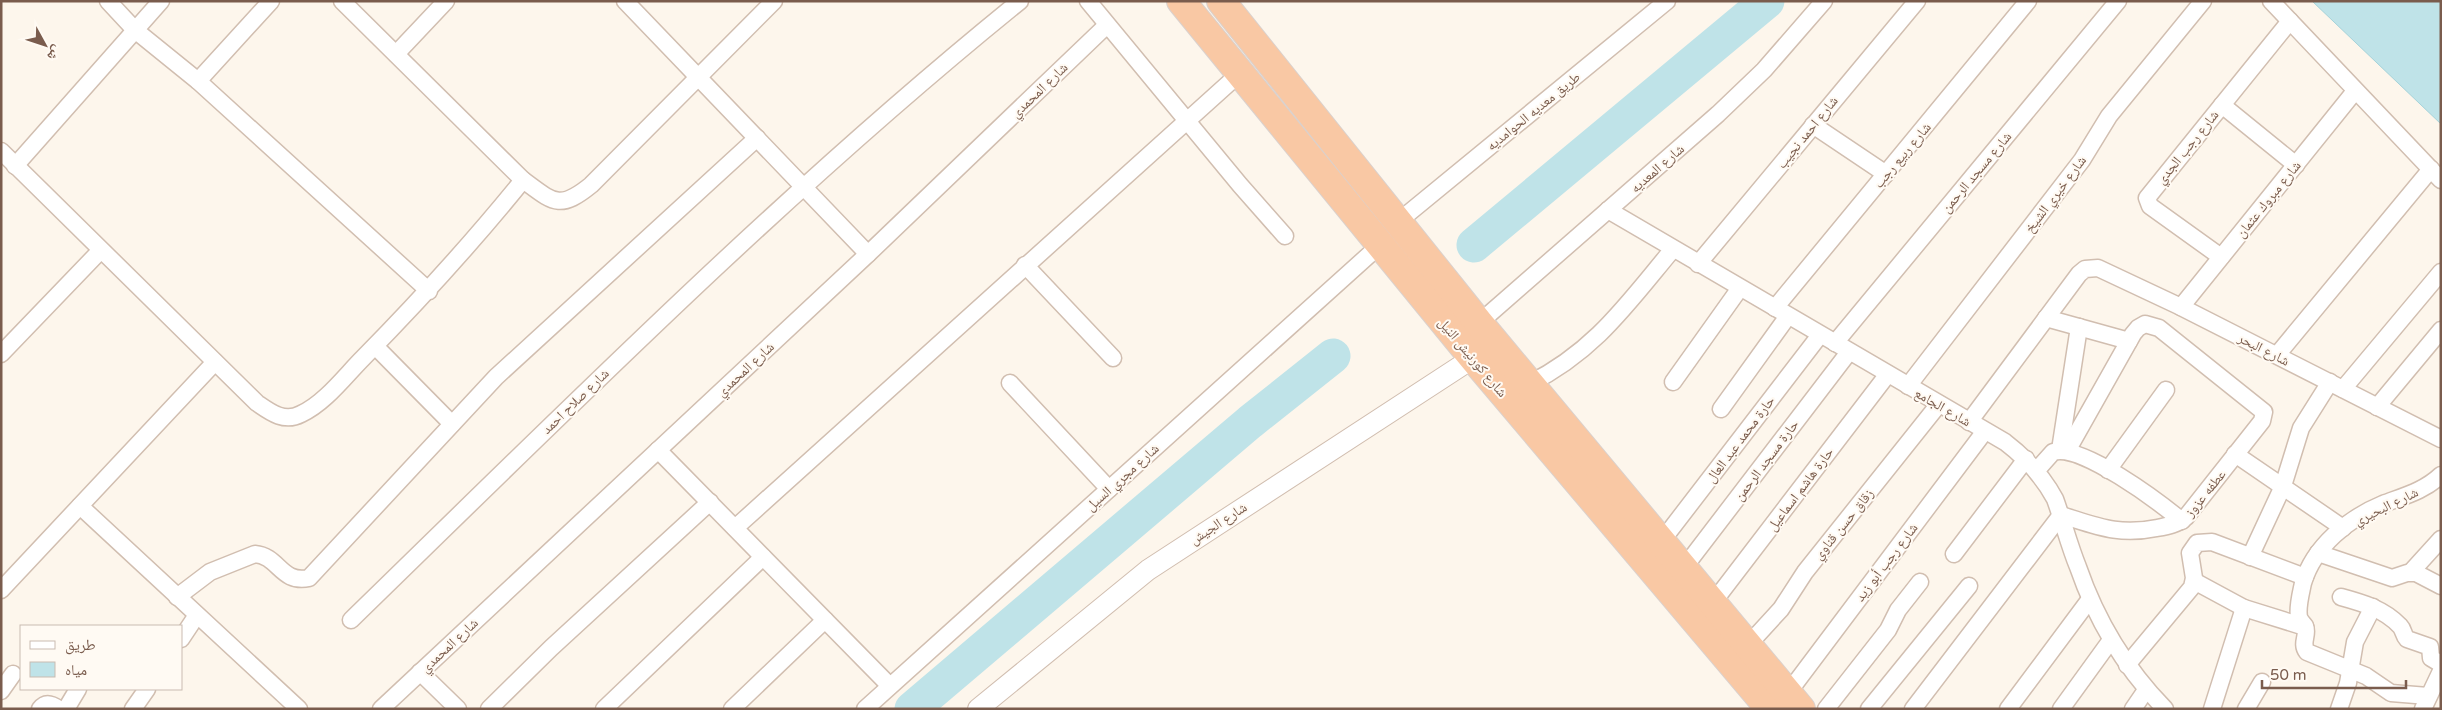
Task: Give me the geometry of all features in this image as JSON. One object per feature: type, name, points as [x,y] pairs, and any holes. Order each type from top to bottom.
[{"type":"highway","name":"شارع كورنيش النيل","points":[[1181,1],[1473,358],[1786,704]]},
{"type":"highway","name":"شارع كورنيش النيل","points":[[1221,1],[1400,221],[1479,323],[1748,645],[1786,704]]},
{"type":"street","points":[[108,1],[135,30],[198,82],[429,291]]},
{"type":"street","points":[[16,166],[161,1]]},
{"type":"street","points":[[198,82],[271,1]]},
{"type":"street","points":[[342,1],[523,180],[547,198],[562,202],[575,198],[774,1]]},
{"type":"street","points":[[396,54],[446,1]]},
{"type":"street","points":[[625,1],[868,254]]},
{"type":"street","name":"شارع صلاح احمد","points":[[352,620],[613,365],[804,187],[947,60],[1020,1]]},
{"type":"street","points":[[1088,1],[1240,185],[1285,236]]},
{"type":"street","name":"طريق معديه الحوامديه","points":[[1400,221],[1667,1]]},
{"type":"street","name":"شارع المعديه","points":[[1479,323],[1718,114],[1764,70],[1824,1]]},
{"type":"street","name":"شارع احمد نجيب","points":[[1698,264],[1916,1]]},
{"type":"street","name":"شارع ربيع رجب","points":[[1721,409],[1781,312],[1886,174],[2028,1]]},
{"type":"street","name":"شارع مسجد الرحمن","points":[[1835,343],[2118,1]]},
{"type":"street","name":"شارع خيري الشيخ","points":[[1908,386],[2082,160],[2110,116],[2203,1]]},
{"type":"street","points":[[2271,1],[2436,174],[2277,355]]},
{"type":"street","name":"شارع رجب الجدي","points":[[2221,257],[2150,206],[2147,198],[2290,21]]},
{"type":"street","name":"شارع المحمدي","points":[[380,709],[868,254],[1107,25]]},
{"type":"street","points":[[735,528],[1239,74]]},
{"type":"street","name":"شارع مبروك عثمان","points":[[2181,307],[2355,91]]},
{"type":"street","points":[[2222,105],[2296,165]]},
{"type":"street","points":[[1813,125],[1886,174]]},
{"type":"street","points":[[177,597],[210,572],[255,554],[262,554],[270,559],[290,578],[300,580],[309,578],[496,377],[757,138]]},
{"type":"street","points":[[1,151],[257,403],[278,417],[300,415],[322,400],[429,291],[470,245],[523,180]]},
{"type":"street","name":"شارع الجامع","points":[[1608,210],[2005,442],[2031,464],[2055,498],[2090,599],[2110,640],[2146,690],[2165,709]]},
{"type":"street","name":"شارع مجري السيل","points":[[865,709],[1380,245]]},
{"type":"street","points":[[1530,384],[1552,372],[1593,342],[1673,249]]},
{"type":"street","points":[[1,354],[101,250]]},
{"type":"street","points":[[1025,265],[1113,358]]},
{"type":"street","name":"شارع البحر","points":[[2046,318],[2085,269],[2098,268],[2181,307],[2441,439]]},
{"type":"street","points":[[2250,557],[2283,486],[2301,428],[2336,386],[2441,272]]},
{"type":"street","points":[[1674,382],[1740,288]]},
{"type":"street","points":[[1969,422],[2046,318],[2129,341],[2063,450]]},
{"type":"street","name":"عطفه عزوز","points":[[2061,515],[2124,532],[2139,532],[2182,521],[2262,421],[2264,412],[2159,328],[2154,325],[2145,324],[2138,328],[2129,341]]},
{"type":"street","points":[[2063,450],[2079,327]]},
{"type":"street","points":[[2377,407],[2441,330]]},
{"type":"street","name":"حارة محمد عبد العال","points":[[1661,542],[1820,335]]},
{"type":"street","points":[[375,346],[452,424]]},
{"type":"street","name":"حارة مسجد الرحمن","points":[[1683,568],[1849,352]]},
{"type":"street","name":"شارع الجيش","points":[[978,709],[1148,570],[1473,358]]},
{"type":"street","points":[[1,590],[215,362]]},
{"type":"street","name":"حارة هاشم اسماعيل","points":[[1712,604],[1888,374]]},
{"type":"street","points":[[1010,383],[1109,489]]},
{"type":"street","points":[[2108,470],[2166,390]]},
{"type":"street","name":"زقاق حسن قناوي","points":[[1748,645],[1781,609],[1805,572],[1939,404]]},
{"type":"street","name":"شارع رجب أبو زيد","points":[[1786,704],[1985,431]]},
{"type":"street","points":[[658,450],[890,686]]},
{"type":"street","points":[[1954,554],[2031,464],[2053,452],[2063,450],[2108,470],[2139,488],[2182,521]]},
{"type":"street","points":[[2235,454],[2342,528]]},
{"type":"street","name":"شارع البحيري","points":[[2350,670],[2310,654],[2303,646],[2305,627],[2298,614],[2305,577],[2318,553],[2342,528],[2374,508],[2419,490],[2441,475]]},
{"type":"street","points":[[489,709],[551,648],[710,502]]},
{"type":"street","points":[[80,506],[299,709]]},
{"type":"street","points":[[1913,709],[2061,515]]},
{"type":"street","points":[[2318,553],[2392,578],[2411,572],[2441,539]]},
{"type":"street","points":[[2127,665],[2188,592],[2194,581],[2190,553],[2197,543],[2203,541],[2220,544],[2305,577]]},
{"type":"street","points":[[604,709],[763,557]]},
{"type":"street","points":[[2411,572],[2441,586]]},
{"type":"street","points":[[2194,581],[2244,608],[2305,627]]},
{"type":"street","points":[[1826,709],[1888,630],[1898,610],[1920,582]]},
{"type":"street","points":[[1869,709],[1969,586]]},
{"type":"street","points":[[2341,598],[2373,607],[2400,625],[2407,639],[2428,646],[2431,658],[2441,664]]},
{"type":"street","points":[[2008,709],[2090,599]]},
{"type":"street","points":[[2339,709],[2345,696],[2356,642],[2373,607]]},
{"type":"street","points":[[2212,709],[2244,608]]},
{"type":"street","points":[[182,638],[197,615]]},
{"type":"street","points":[[732,709],[824,620]]},
{"type":"street","points":[[2061,709],[2110,640]]},
{"type":"street","points":[[2350,670],[2366,676],[2391,693],[2426,702],[2441,671]]},
{"type":"street","points":[[420,672],[458,709]]},
{"type":"street","points":[[1,691],[13,674]]},
{"type":"street","points":[[2246,709],[2262,682]]},
{"type":"street","points":[[66,709],[77,690]]},
{"type":"street","points":[[2133,709],[2146,690]]},
{"type":"street","points":[[40,709],[44,705],[50,704],[59,709]]},
{"type":"water","points":[[2312,1],[2441,1],[2441,124]]},
{"type":"waterway","points":[[1474,245],[1767,1]]},
{"type":"waterway","points":[[912,709],[1250,422],[1333,356]]}]
